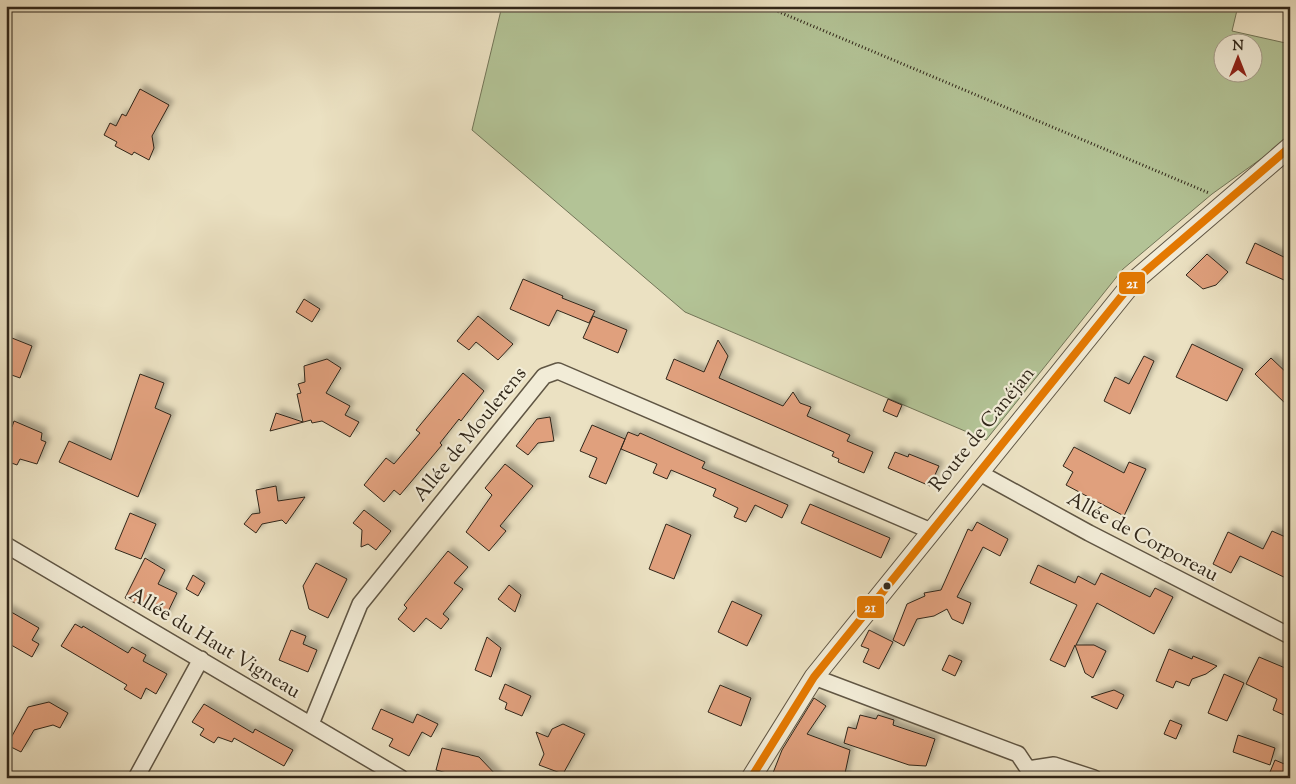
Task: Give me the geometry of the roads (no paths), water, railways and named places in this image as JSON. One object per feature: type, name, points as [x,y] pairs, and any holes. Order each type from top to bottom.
[{"type":"street","name":"Route de Canéjan","points":[[751,778],[814,676],[1133,282],[1226,200],[1290,147]]},
{"type":"street","name":"Allée de Moulerens","points":[[310,724],[360,604],[544,376],[550,372],[558,371],[931,530]]},
{"type":"street","name":"Allée de Corporeau","points":[[978,472],[1072,524],[1290,636]]},
{"type":"street","name":"Allée du Haut Vigneau","points":[[6,545],[398,777]]},
{"type":"street","points":[[136,778],[201,659]]},
{"type":"street","points":[[814,676],[1018,754],[1028,769],[1054,765],[1094,778]]}]
